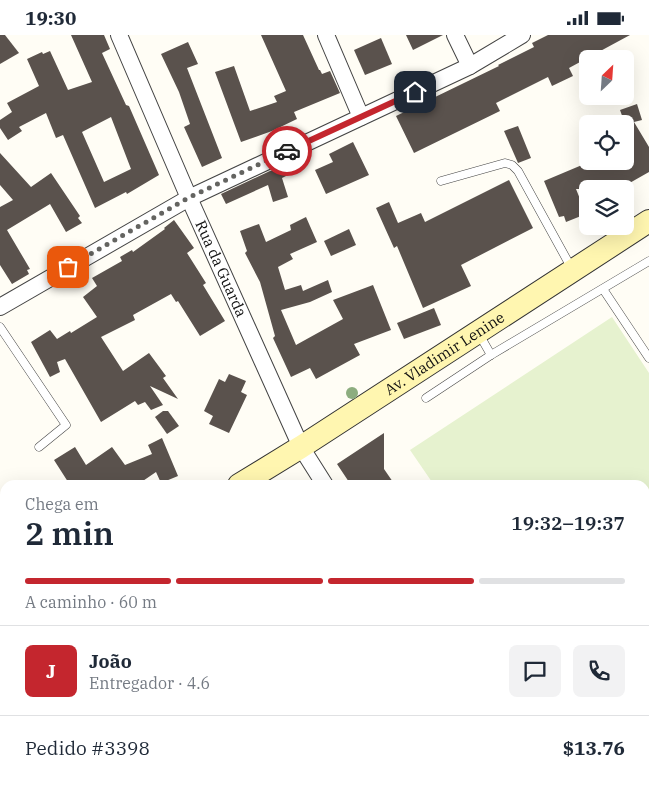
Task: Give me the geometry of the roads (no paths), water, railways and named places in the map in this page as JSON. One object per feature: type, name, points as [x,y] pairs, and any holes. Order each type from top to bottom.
[{"type":"main road","name":"Av. Vladimir Lenine","points":[[247,480],[649,221]]},
{"type":"street","name":"Rua da Guarda","points":[[120,35],[188,198],[301,447],[322,480]]},
{"type":"street","points":[[326,35],[361,117]]},
{"type":"street","points":[[455,35],[470,67]]},
{"type":"street","points":[[0,307],[188,198],[470,67],[522,35]]},
{"type":"lane","points":[[441,181],[506,163],[512,165],[518,171],[573,271]]},
{"type":"lane","points":[[426,398],[491,355],[649,261]]},
{"type":"lane","points":[[603,289],[649,358]]},
{"type":"lane","points":[[0,327],[66,425],[39,447]]},
{"type":"lane","points":[[478,332],[491,355]]}]
